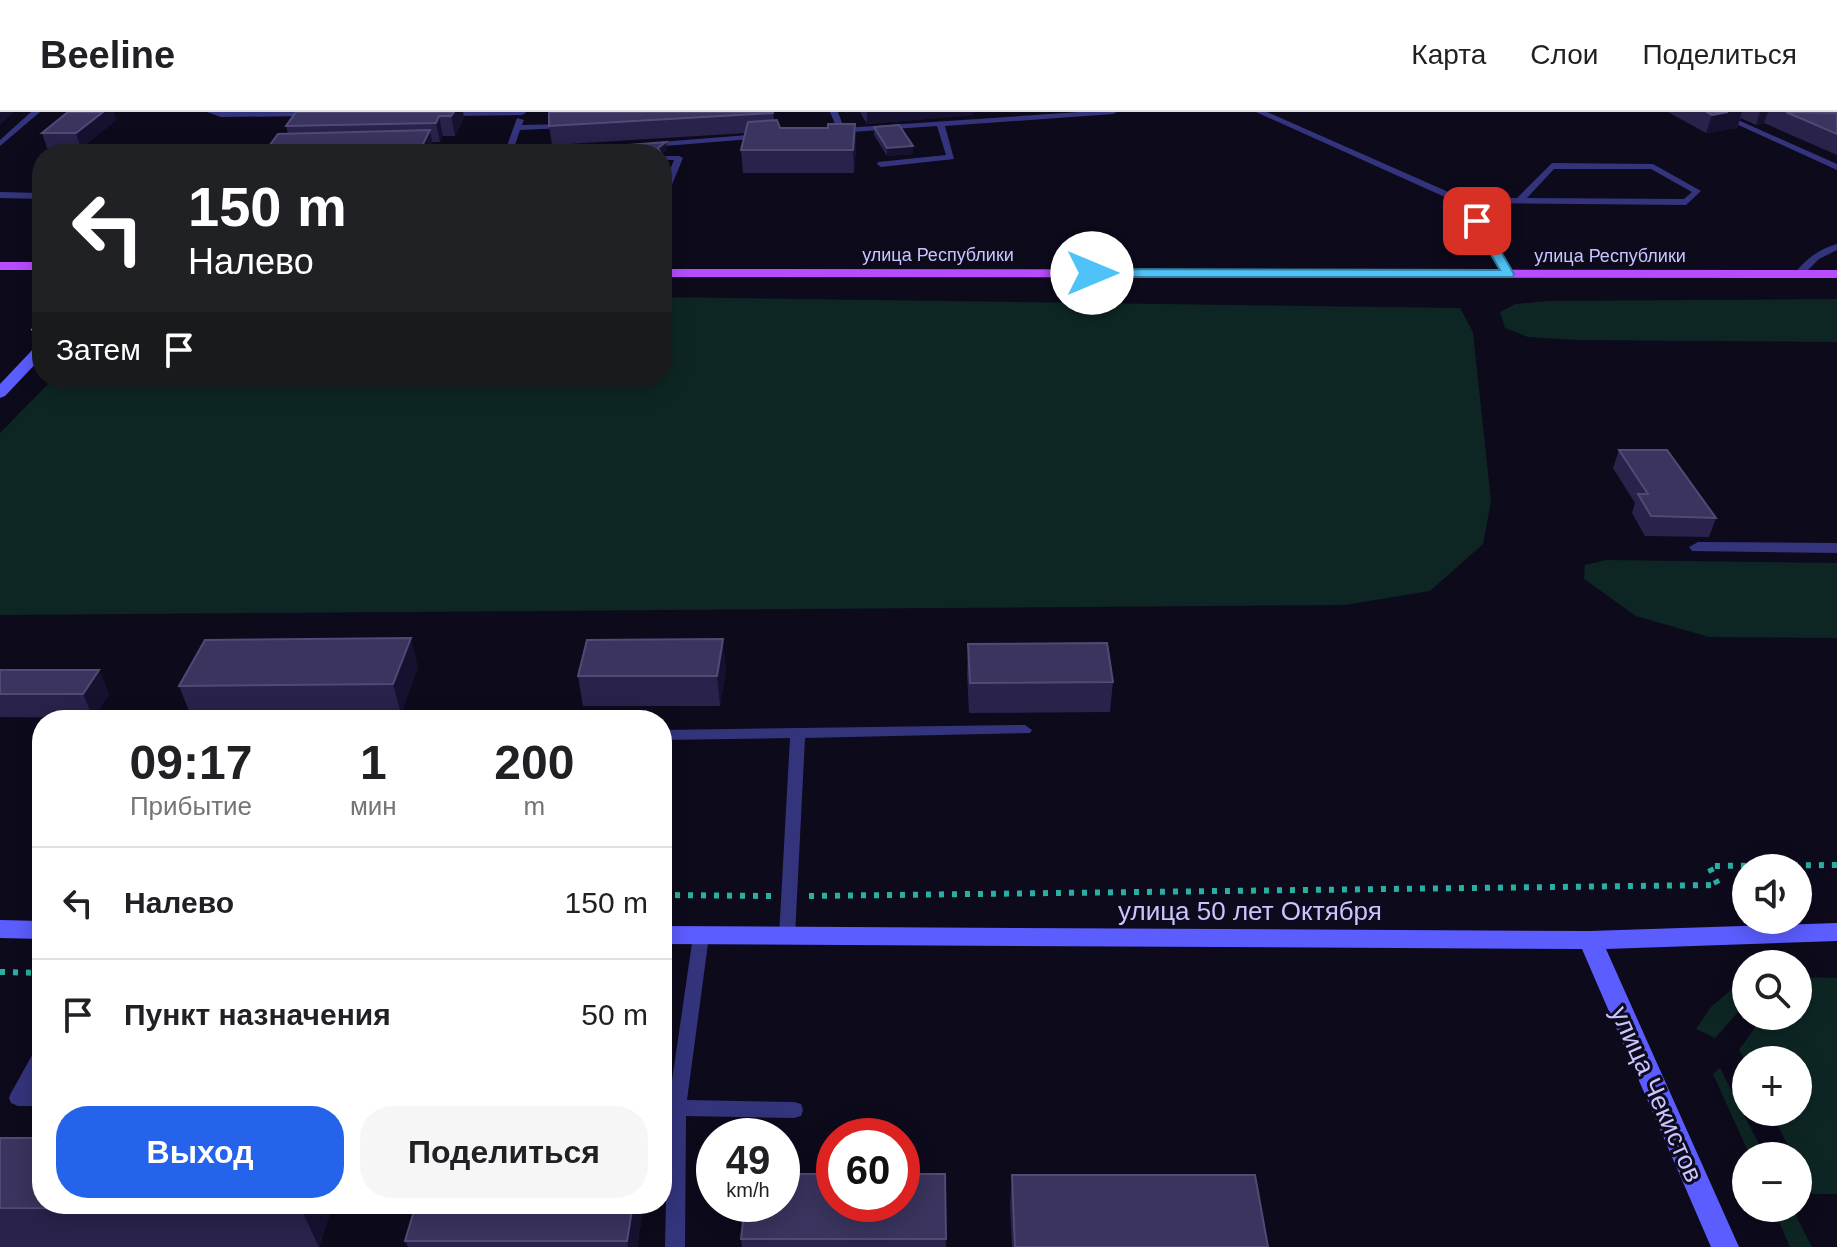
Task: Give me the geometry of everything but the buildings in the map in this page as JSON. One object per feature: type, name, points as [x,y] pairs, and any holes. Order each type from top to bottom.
[{"type":"main road","points":[[0,266],[32,266]]},
{"type":"main road","name":"улица Республики","points":[[672,273],[1837,274]]},
{"type":"main road","points":[[0,393],[32,359]]},
{"type":"main road","points":[[0,929],[32,930]]},
{"type":"main road","name":"улица 50 лет Октября","points":[[672,935],[1590,940],[1837,932]]},
{"type":"main road","name":"улица Чекистов","points":[[1590,940],[1725,1247]]},
{"type":"street","points":[[1698,547],[1837,548]]},
{"type":"lane","points":[[0,144],[36,112]]},
{"type":"lane","points":[[211,112],[221,115],[327,114]]},
{"type":"lane","points":[[434,114],[522,112],[511,144]]},
{"type":"lane","points":[[834,112],[841,130]]},
{"type":"lane","points":[[825,131],[940,123],[987,116],[1113,112]]},
{"type":"lane","points":[[1260,112],[1450,196],[1468,200],[1686,202],[1697,191],[1653,167],[1552,166],[1520,200]]},
{"type":"lane","points":[[1714,112],[1837,167]]},
{"type":"lane","points":[[881,164],[951,157],[940,123]]},
{"type":"lane","points":[[517,128],[574,126]]},
{"type":"lane","points":[[663,144],[779,135]]},
{"type":"lane","points":[[672,158],[679,158],[672,175]]},
{"type":"lane","points":[[0,195],[32,196]]},
{"type":"lane","points":[[1468,200],[1487,241],[1508,274]]},
{"type":"lane","points":[[1798,275],[1805,265],[1837,247]]},
{"type":"lane","points":[[672,735],[1025,730]]},
{"type":"lane","points":[[787,936],[798,733]]},
{"type":"lane","points":[[675,1247],[677,1108],[701,936]]},
{"type":"lane","points":[[32,1072],[18,1098],[32,1098]]},
{"type":"lane","points":[[677,1108],[794,1110]]},
{"type":"path","points":[[672,895],[1718,885],[1709,866],[1837,865]]},
{"type":"path","points":[[0,972],[32,973]]},
{"type":"green space","points":[[672,297],[1460,308],[1473,332],[1491,501],[1483,544],[1430,591],[1345,605],[0,615],[0,433],[44,388],[672,388]]},
{"type":"green space","points":[[1837,299],[1837,342],[1528,337],[1505,328],[1500,312],[1515,304],[1549,301]]},
{"type":"green space","points":[[1606,560],[1837,563],[1837,638],[1709,637],[1636,616],[1584,579],[1585,565]]},
{"type":"green space","points":[[1812,977],[1837,978],[1837,1194],[1812,1194],[1812,1142],[1786,1142],[1778,1126],[1812,1126],[1812,1046],[1742,1046],[1753,1030],[1812,1030]]},
{"type":"green space","points":[[1732,989],[1732,1019],[1715,1038],[1696,1029],[1711,1007]]},
{"type":"green space","points":[[1720,1068],[1732,1091],[1732,1116],[1713,1074]]},
{"type":"green space","points":[[1736,1126],[1750,1126],[1758,1142],[1744,1142]]},
{"type":"green space","points":[[1779,1222],[1799,1222],[1812,1247],[1790,1247]]},
{"type":"route","points":[[1092,273],[1508,274],[1477,221]]}]
